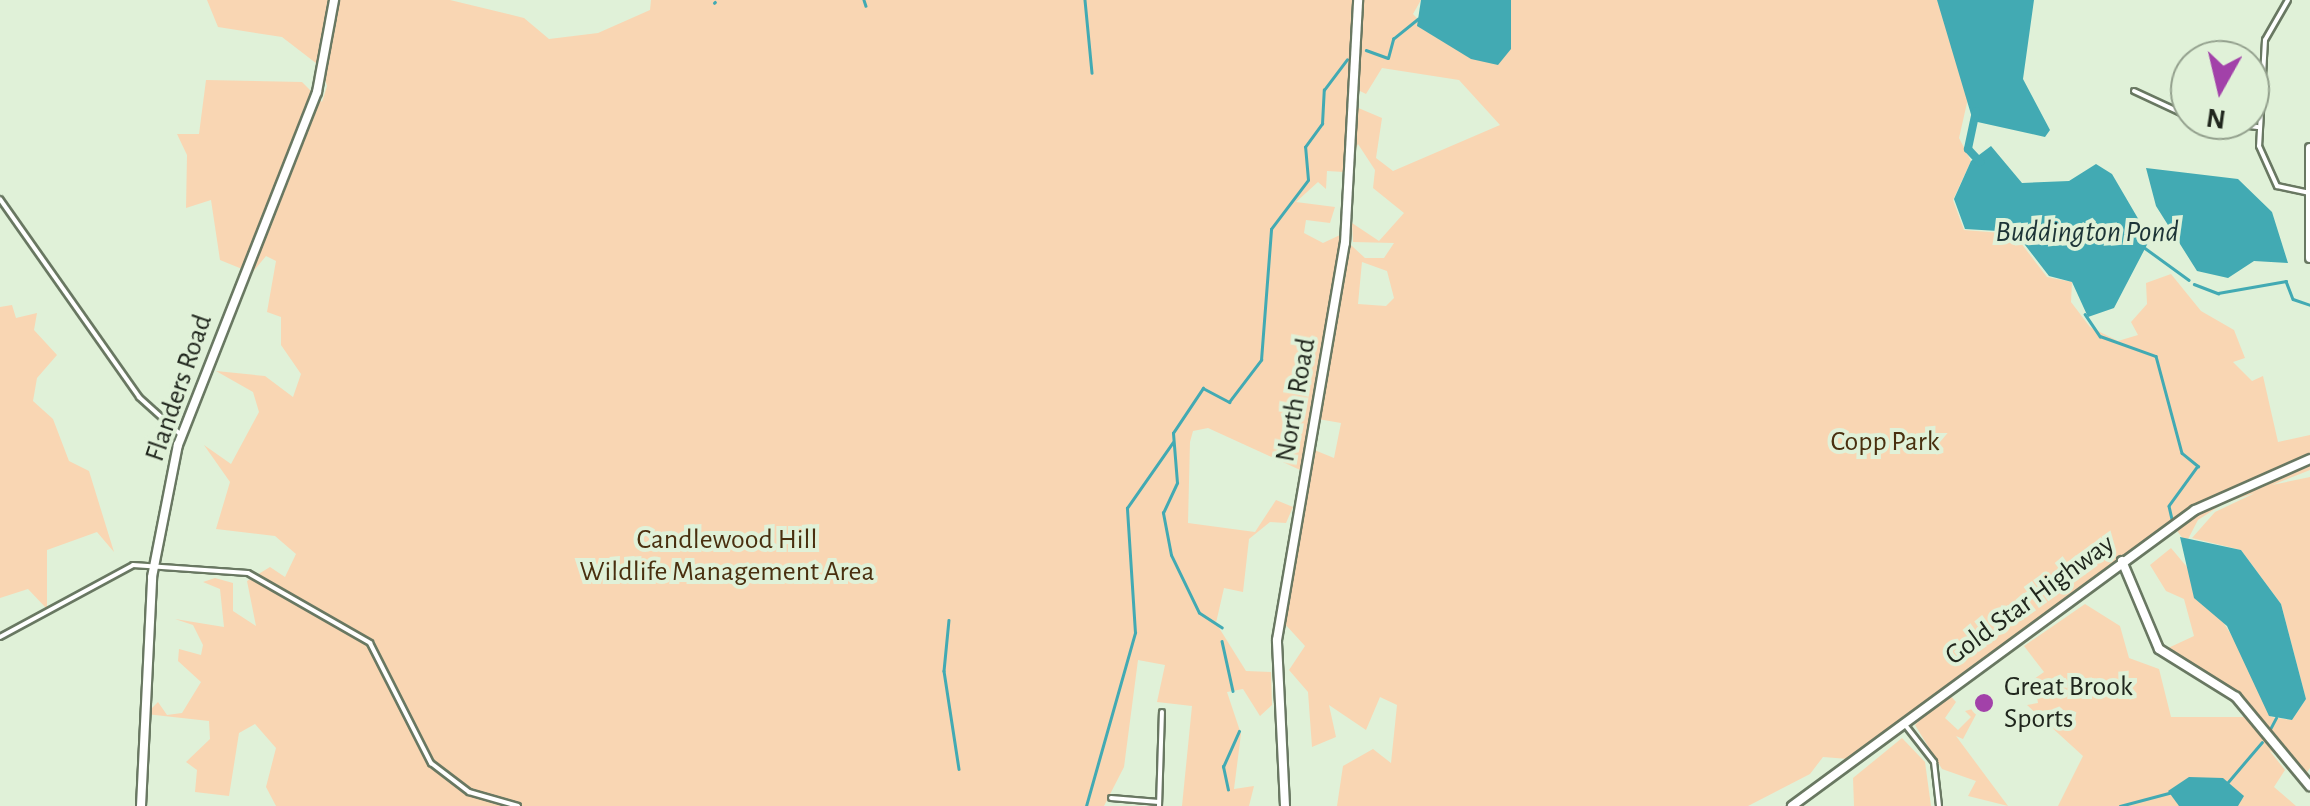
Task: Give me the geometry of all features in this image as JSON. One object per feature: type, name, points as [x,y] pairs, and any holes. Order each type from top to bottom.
[{"type":"main road","name":"Flanders Road","points":[[142,806],[154,565],[181,434],[317,92],[334,0]]},
{"type":"main road","name":"North Road","points":[[1286,806],[1277,640],[1342,259],[1358,0]]},
{"type":"main road","points":[[2310,148],[2306,192],[2310,258]]},
{"type":"main road","name":"Gold Star Highway","points":[[1792,806],[2172,525],[2310,459]]},
{"type":"main road","points":[[2122,561],[2159,648],[2236,697],[2310,786]]},
{"type":"street","points":[[2265,40],[2288,0]]},
{"type":"street","points":[[2134,90],[2170,107]]},
{"type":"street","points":[[2260,140],[2267,176],[2306,192]]},
{"type":"street","points":[[0,199],[138,397],[181,434]]},
{"type":"street","points":[[0,637],[122,569],[154,565],[248,573],[360,636],[385,663],[404,720],[431,763],[469,792],[518,806]]},
{"type":"street","points":[[1111,798],[1159,804],[1162,712]]},
{"type":"street","points":[[1903,722],[1934,762],[1938,806]]},
{"type":"green space","points":[[207,0],[450,0],[524,18],[549,39],[598,33],[650,10],[651,0],[1421,0],[1413,14],[1435,37],[1511,49],[1511,0],[1943,0],[1969,94],[1959,138],[1971,161],[1953,200],[1964,230],[2014,234],[2047,277],[2072,282],[2071,302],[2090,327],[2118,341],[2138,335],[2131,322],[2147,304],[2146,283],[2171,274],[2201,311],[2234,330],[2245,358],[2233,362],[2252,381],[2263,376],[2278,442],[2310,435],[2310,470],[2272,485],[2310,477],[2310,768],[2305,775],[2269,750],[2285,770],[2274,787],[2296,806],[2058,806],[2083,756],[2027,705],[2038,703],[2034,679],[2044,672],[2024,646],[2085,604],[2120,626],[2129,658],[2159,669],[2171,717],[2249,717],[2244,698],[2192,675],[2166,649],[2194,636],[2184,599],[2166,591],[2150,565],[2171,548],[2192,573],[2194,597],[2220,617],[2254,671],[2271,717],[2292,720],[2306,699],[2281,604],[2241,550],[2192,538],[2215,512],[2255,493],[2224,503],[2198,520],[2186,543],[2170,521],[1848,759],[1823,757],[1810,774],[1748,806],[1337,806],[1343,766],[1373,749],[1391,763],[1397,705],[1380,697],[1366,730],[1329,705],[1336,737],[1312,747],[1308,692],[1289,670],[1305,646],[1284,623],[1309,474],[1208,428],[1193,431],[1190,442],[1188,523],[1255,532],[1276,500],[1293,507],[1286,523],[1270,522],[1249,539],[1243,592],[1224,588],[1216,623],[1246,671],[1271,672],[1272,705],[1260,716],[1243,689],[1227,692],[1241,734],[1234,789],[1254,786],[1249,806],[1182,806],[1192,706],[1157,702],[1165,665],[1138,660],[1124,767],[1104,806],[276,806],[266,787],[276,748],[255,724],[239,733],[229,796],[195,792],[197,770],[186,762],[210,739],[209,721],[146,714],[158,702],[167,715],[182,713],[201,682],[178,661],[179,649],[201,655],[203,645],[193,625],[175,619],[224,627],[220,589],[203,582],[215,578],[233,583],[233,611],[256,626],[247,581],[270,567],[285,577],[296,554],[275,536],[216,529],[230,482],[204,445],[231,464],[259,412],[253,392],[216,371],[265,376],[293,397],[301,374],[281,345],[281,317],[267,312],[276,261],[266,256],[252,273],[220,260],[211,200],[186,208],[187,155],[177,134],[199,134],[206,80],[302,82],[322,102],[327,86],[321,67],[282,37],[218,27]],"holes":[[[1382,68],[1459,80],[1500,125],[1393,171],[1376,158],[1382,118],[1356,107],[1358,90],[1366,94]],[[1358,144],[1375,170],[1373,188],[1404,213],[1379,241],[1352,223],[1353,242],[1394,243],[1384,258],[1365,258],[1340,235],[1323,243],[1304,233],[1306,220],[1330,223],[1335,207],[1296,202],[1318,182],[1326,189],[1327,171],[1344,172]],[[1362,262],[1387,271],[1394,298],[1386,306],[1358,304]],[[1318,419],[1341,423],[1334,458],[1312,449]]]},
{"type":"green space","points":[[12,305],[16,318],[37,313],[34,330],[57,355],[37,378],[33,401],[53,419],[69,461],[89,471],[114,552],[97,532],[47,550],[47,609],[28,589],[0,598],[0,307]]},
{"type":"green space","points":[[1948,693],[1956,702],[1945,718],[1958,730],[1971,717],[1965,711],[1980,707],[1963,739],[1956,736],[2008,806],[1968,796],[1976,781],[1942,769],[1915,725]]},
{"type":"green space","points":[[1902,738],[1925,762],[1931,806],[1854,806],[1853,778]]},
{"type":"water","points":[[1421,0],[1511,0],[1511,49],[1498,65],[1471,59],[1417,26]]},
{"type":"water","points":[[1937,0],[2034,0],[2023,79],[2050,130],[2045,137],[1973,121]]},
{"type":"water","name":"Buddington Pond","points":[[1991,146],[2022,183],[2069,181],[2096,164],[2112,174],[2150,239],[2114,308],[2088,317],[2072,282],[2049,276],[2015,232],[1965,229],[1954,199],[1971,161]]},
{"type":"water","points":[[2146,168],[2238,179],[2272,212],[2288,263],[2254,261],[2228,278],[2197,271],[2156,206]]},
{"type":"water","points":[[2180,537],[2241,550],[2281,604],[2306,699],[2292,720],[2269,716],[2227,626],[2194,598]]},
{"type":"water","points":[[2189,777],[2223,778],[2244,796],[2238,806],[2179,806],[2168,791]]},
{"type":"waterway","points":[[864,0],[866,6]]},
{"type":"waterway","points":[[1085,0],[1092,73]]},
{"type":"waterway","points":[[1366,50],[1388,58],[1393,39],[1418,19]]},
{"type":"waterway","points":[[1222,628],[1199,613],[1171,555],[1163,513],[1177,483],[1173,433],[1203,388],[1229,402],[1261,360],[1271,229],[1308,180],[1305,147],[1322,124],[1324,90],[1347,60]]},
{"type":"waterway","points":[[1976,111],[1968,149],[1980,162]]},
{"type":"waterway","points":[[2145,248],[2189,280]]},
{"type":"waterway","points":[[2194,284],[2218,293],[2286,281],[2293,299],[2310,305]]},
{"type":"waterway","points":[[2085,314],[2100,336],[2156,356],[2182,453],[2198,466],[2169,506],[2173,523]]},
{"type":"waterway","points":[[1086,806],[1135,633],[1127,508],[1173,442]]},
{"type":"waterway","points":[[949,620],[944,671],[959,769]]},
{"type":"waterway","points":[[1222,641],[1233,691]]},
{"type":"waterway","points":[[2268,733],[2276,718]]},
{"type":"waterway","points":[[1228,790],[1223,767],[1239,731]]},
{"type":"waterway","points":[[2228,782],[2262,742]]},
{"type":"waterway","points":[[2120,806],[2169,793]]},
{"type":"place","name":"Great Brook Sports","points":[[1984,703]]},
{"type":"park label","name":"Copp Park","points":[[1885,442]]},
{"type":"park label","name":"Candlewood Hill Wildlife Management Area","points":[[727,556]]}]
